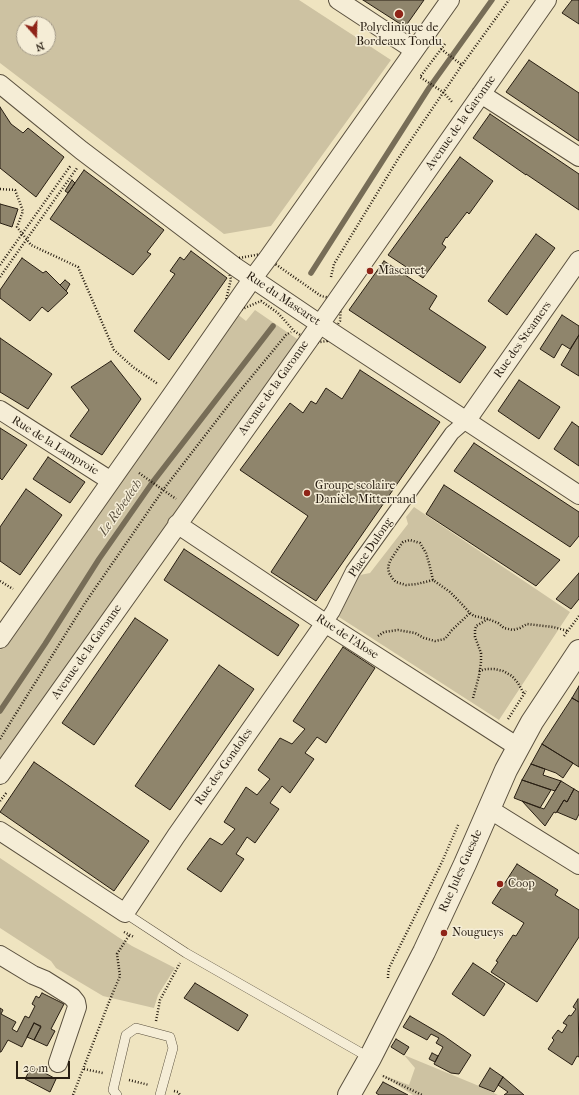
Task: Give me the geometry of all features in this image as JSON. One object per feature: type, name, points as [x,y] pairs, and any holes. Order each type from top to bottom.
[{"type":"street","points":[[338,0],[414,50]]},
{"type":"street","points":[[0,639],[450,0]]},
{"type":"street","name":"Avenue de la Garonne","points":[[0,775],[320,324],[547,0]]},
{"type":"street","name":"Rue du Mascaret","points":[[0,84],[84,152],[234,266],[579,495]]},
{"type":"street","points":[[481,94],[579,157]]},
{"type":"street","name":"Rue des Steamers","points":[[467,420],[579,260]]},
{"type":"street","name":"Rue de la Lamproie","points":[[0,410],[111,481]]},
{"type":"street","name":"Place Dulong","points":[[324,623],[333,611],[353,571],[452,433],[467,420]]},
{"type":"street","name":"Rue de l'Alose","points":[[177,524],[324,623],[518,747]]},
{"type":"street","name":"Rue des Gondoles","points":[[131,917],[176,836],[324,623]]},
{"type":"street","name":"Rue Jules Guesde","points":[[349,1095],[375,1066],[506,770],[532,722],[579,651]]},
{"type":"street","points":[[489,809],[579,865]]},
{"type":"street","points":[[0,831],[131,917]]},
{"type":"street","points":[[0,955],[33,975],[45,980],[72,997],[76,1002],[77,1007],[58,1063]]},
{"type":"lane","points":[[131,917],[186,952],[375,1066]]},
{"type":"lane","points":[[118,1095],[113,1090],[126,1035],[136,1028],[170,1037],[173,1048],[161,1091]]},
{"type":"path","points":[[330,278],[334,264],[398,159],[443,92],[509,0]]},
{"type":"path","points":[[443,92],[420,77],[444,44]]},
{"type":"path","points":[[441,49],[462,65]]},
{"type":"path","points":[[0,265],[22,233],[84,152]]},
{"type":"path","points":[[0,277],[27,239],[84,152]]},
{"type":"path","points":[[0,189],[15,190],[22,211],[17,227],[31,245],[78,267],[114,350],[133,368],[153,382],[173,393]]},
{"type":"path","points":[[0,739],[85,603],[163,490],[243,386],[286,335],[294,331]]},
{"type":"path","points":[[150,481],[189,508]]},
{"type":"path","points":[[433,580],[406,585],[396,582],[393,579],[389,573],[388,567],[390,561],[403,542],[410,540],[420,543],[427,558],[433,580],[457,599],[474,616],[488,619],[498,623],[504,628],[513,630],[527,624],[554,627],[568,631]]},
{"type":"path","points":[[0,581],[8,586]]},
{"type":"path","points":[[366,649],[376,637],[384,632],[398,630],[415,633],[424,638],[436,641],[446,639],[452,630],[470,613]]},
{"type":"path","points":[[460,710],[471,700],[473,696],[481,662],[481,653],[475,630],[476,626],[488,619]]},
{"type":"path","points":[[479,671],[486,669],[503,671],[512,676],[524,694]]},
{"type":"path","points":[[73,1095],[120,976],[116,954],[131,917]]},
{"type":"path","points":[[153,1032],[160,1000],[186,952]]},
{"type":"path","points":[[375,1066],[422,1095]]},
{"type":"path","points":[[84,1069],[161,1091],[178,1092],[180,1095]]},
{"type":"shaded area","points":[[0,0],[299,0],[391,60],[271,226],[224,234],[0,63]]},
{"type":"shaded area","points":[[255,310],[300,341],[0,763],[0,650],[109,500],[236,313],[246,321]]},
{"type":"shaded area","points":[[414,507],[570,612],[499,720],[339,617],[356,580],[360,575],[370,573],[408,524],[406,517]]},
{"type":"shaded area","points":[[0,858],[132,946],[175,968],[158,995],[154,1008],[103,996],[56,968],[51,961],[0,928]]},
{"type":"shaded area","points":[[404,1055],[498,1095],[413,1095],[380,1074],[409,1085],[415,1068]]},
{"type":"building","name":"Polyclinique de Bordeaux Tondu","points":[[363,0],[424,0],[405,27]]},
{"type":"building","points":[[572,0],[579,0],[579,24],[562,13]]},
{"type":"building","points":[[529,60],[579,93],[579,141],[506,92]]},
{"type":"building","points":[[0,107],[11,124],[23,133],[28,128],[64,157],[36,197],[0,168]]},
{"type":"building","points":[[490,114],[579,174],[579,210],[473,138]]},
{"type":"building","points":[[460,157],[493,181],[469,214],[467,212],[447,238],[446,237],[442,244],[446,247],[423,278],[388,255]]},
{"type":"building","points":[[84,170],[164,230],[147,252],[151,254],[133,275],[50,219]]},
{"type":"building","points":[[72,180],[75,183],[68,193],[65,191]]},
{"type":"building","points":[[0,204],[18,209],[12,227],[0,223]]},
{"type":"building","points":[[536,234],[555,248],[507,315],[488,301]]},
{"type":"building","points":[[191,251],[227,278],[169,360],[134,331],[175,274],[170,271],[180,257],[184,260]]},
{"type":"building","points":[[22,258],[43,273],[46,271],[68,293],[48,312],[42,307],[30,321],[0,298],[0,290]]},
{"type":"building","points":[[384,261],[437,296],[429,309],[486,347],[460,383],[349,310]]},
{"type":"building","points":[[65,280],[70,284],[66,291],[60,285]]},
{"type":"building","points":[[562,315],[579,326],[579,335],[570,349],[562,344],[554,358],[540,349]]},
{"type":"building","points":[[579,335],[579,376],[561,365]]},
{"type":"building","points":[[0,338],[52,374],[28,409],[0,392]]},
{"type":"building","points":[[111,361],[141,399],[102,455],[70,436],[89,410],[71,387]]},
{"type":"building","name":"Groupe scolaire Danièle Mitterrand","points":[[360,370],[440,422],[316,601],[271,572],[308,516],[240,470],[290,403],[303,413],[311,401],[316,404],[326,388],[342,399]]},
{"type":"building","points":[[519,380],[560,407],[539,439],[498,411]]},
{"type":"building","points":[[572,422],[579,427],[579,466],[554,449]]},
{"type":"building","points":[[0,428],[27,445],[2,480],[0,478]]},
{"type":"building","points":[[474,443],[579,512],[579,536],[570,547],[454,471]]},
{"type":"building","points":[[48,457],[85,482],[70,503],[33,479]]},
{"type":"building","points":[[444,485],[560,560],[536,586],[426,514]]},
{"type":"building","points":[[26,489],[62,515],[20,575],[0,561],[0,527]]},
{"type":"building","points":[[184,549],[299,625],[278,656],[164,580]]},
{"type":"building","points":[[579,573],[579,599],[571,609],[556,599]]},
{"type":"building","points":[[135,618],[168,640],[94,745],[62,723]]},
{"type":"building","points":[[343,647],[375,668],[326,743],[317,737],[305,753],[314,759],[290,793],[282,786],[270,803],[279,809],[255,843],[247,837],[236,854],[244,859],[221,892],[187,869],[210,838],[222,845],[235,829],[224,822],[246,787],[257,795],[270,779],[258,770],[280,738],[292,744],[305,729],[293,721]]},
{"type":"building","points":[[219,665],[254,689],[170,810],[135,786]]},
{"type":"building","points":[[579,686],[579,702],[572,698]]},
{"type":"building","points":[[572,698],[579,702],[579,767],[542,744]]},
{"type":"building","points":[[542,744],[573,763],[563,778],[556,773],[531,764]]},
{"type":"building","points":[[34,762],[149,841],[114,891],[0,812]]},
{"type":"building","points":[[531,764],[545,769],[543,775],[561,781],[555,791],[522,780]]},
{"type":"building","points":[[522,780],[551,790],[540,808],[514,798]]},
{"type":"building","points":[[561,781],[574,789],[567,802],[564,800],[556,813],[554,812],[545,826],[522,801],[544,809]]},
{"type":"building","points":[[574,789],[579,792],[579,814],[576,820],[557,812],[564,800],[567,802]]},
{"type":"building","points":[[517,864],[558,890],[555,895],[579,910],[579,937],[537,1002],[491,972],[498,962],[496,961],[513,935],[516,936],[524,923],[492,903]]},
{"type":"building","points":[[473,963],[505,984],[484,1016],[452,994]]},
{"type":"building","points":[[195,983],[248,1015],[238,1031],[184,998]]},
{"type":"building","points":[[42,993],[64,1004],[51,1029],[55,1031],[47,1046],[34,1040],[41,1027],[34,1023],[22,1047],[8,1040],[0,1052],[0,1008],[3,1010],[1,1014],[16,1022],[12,1029],[17,1032],[25,1016],[29,1018],[35,1006],[32,1004],[36,996],[39,998]]},
{"type":"building","points":[[578,999],[579,1057],[577,1056],[572,1065],[548,1049],[554,1040],[552,1038],[558,1030],[562,1033],[567,1025],[563,1023],[576,1009],[573,1007]]},
{"type":"building","points":[[410,1016],[444,1036],[471,1055],[459,1074],[451,1073],[434,1064],[443,1047],[436,1043],[439,1038],[431,1034],[427,1040],[403,1027]]},
{"type":"building","points":[[34,1023],[41,1026],[34,1040],[27,1037]]},
{"type":"building","points":[[396,1039],[409,1047],[404,1055],[391,1047]]},
{"type":"building","points":[[432,1053],[438,1056],[435,1062],[429,1059]]},
{"type":"building","points":[[32,1066],[56,1079],[50,1092],[25,1079]]},
{"type":"building","points":[[490,1068],[503,1077],[494,1092],[479,1086]]},
{"type":"building","points":[[503,1077],[524,1095],[504,1095],[508,1092],[498,1085]]},
{"type":"building","points":[[383,1082],[408,1095],[379,1095],[376,1093]]},
{"type":"waterway","points":[[311,273],[429,88],[492,0]]},
{"type":"waterway","name":"Le Rebedech","points":[[0,711],[99,559],[152,483],[273,326]]},
{"type":"place","name":"Polyclinique de Bordeaux Tondu","points":[[399,14]]},
{"type":"place","name":"Mascaret","points":[[370,271]]},
{"type":"place","name":"Groupe scolaire Danièle Mitterrand","points":[[307,493]]},
{"type":"place","name":"Coop","points":[[500,884]]},
{"type":"place","name":"Nougueys","points":[[444,933]]}]
